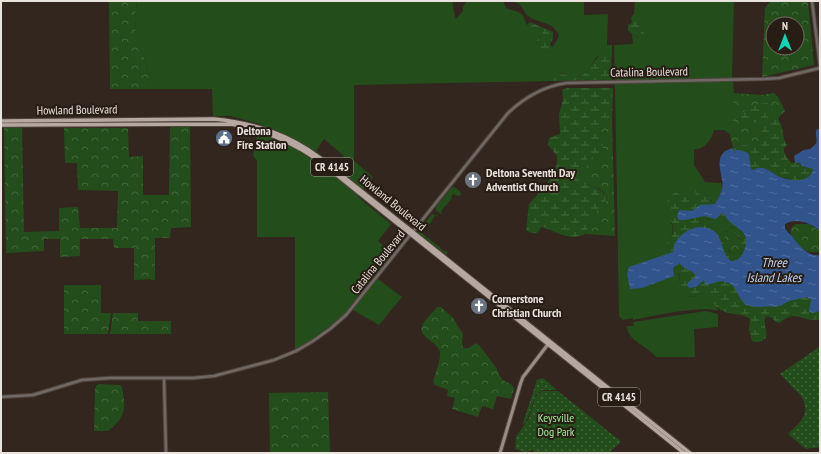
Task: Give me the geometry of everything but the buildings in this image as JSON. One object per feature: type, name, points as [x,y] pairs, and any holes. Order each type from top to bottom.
[{"type":"main road","name":"Howland Boulevard","points":[[1,121],[214,119],[257,126],[283,135],[310,150],[412,234]]},
{"type":"main road","name":"Howland Boulevard","points":[[1,126],[231,124],[257,130],[281,139],[308,154],[363,196],[690,453]]},
{"type":"main road","name":"Howland Boulevard","points":[[549,343],[684,453]]},
{"type":"main road","points":[[500,453],[520,382],[549,343]]},
{"type":"street","points":[[812,1],[820,66]]},
{"type":"street","name":"Catalina Boulevard","points":[[1,397],[33,395],[82,380],[110,378],[193,378],[214,376],[284,356],[313,341],[346,315],[508,113],[523,100],[543,89],[567,83],[764,80],[779,78],[820,66]]},
{"type":"street","points":[[164,378],[166,453]]},
{"type":"green space","points":[[109,1],[137,1],[135,19],[136,38],[145,60],[149,78],[148,89],[110,89]]},
{"type":"green space","points":[[137,1],[453,1],[455,18],[457,18],[463,11],[463,7],[467,1],[503,1],[506,8],[523,15],[527,26],[541,29],[543,34],[535,42],[535,50],[545,53],[551,52],[559,35],[556,30],[549,25],[532,19],[518,3],[512,1],[584,1],[584,15],[608,14],[607,45],[612,45],[612,62],[611,54],[596,57],[590,67],[580,76],[571,77],[562,73],[552,81],[354,85],[354,161],[373,177],[363,190],[311,149],[283,134],[259,124],[231,116],[213,116],[212,89],[148,89],[149,78],[145,60],[136,39],[135,19]],"holes":[[[324,139],[344,156],[335,166],[316,151]]]},
{"type":"green space","points":[[635,1],[734,1],[732,79],[615,81],[614,45],[633,44],[632,34],[638,38],[634,22],[632,24],[631,17],[634,14]]},
{"type":"green space","points":[[771,1],[808,1],[814,65],[762,77],[765,8]]},
{"type":"green space","points":[[530,22],[553,32],[553,38],[550,45],[553,47],[551,52],[540,53],[534,49],[533,46],[535,42],[543,34],[541,29],[526,26]]},
{"type":"green space","points":[[634,22],[639,22],[642,24],[644,34],[643,38],[641,39],[628,30],[628,25]]},
{"type":"green space","points":[[603,53],[611,54],[612,80],[552,81],[552,77],[558,74],[570,77],[581,76]]},
{"type":"green space","points":[[733,81],[735,116],[731,135],[724,130],[714,130],[707,144],[701,148],[694,149],[694,165],[705,182],[721,183],[721,193],[715,203],[713,203],[710,199],[710,196],[700,190],[695,199],[689,199],[684,195],[671,223],[673,231],[667,245],[669,246],[664,256],[673,269],[675,268],[680,272],[678,274],[681,290],[690,297],[702,293],[714,302],[718,311],[701,309],[689,310],[633,320],[633,318],[623,320],[619,316],[615,83]]},
{"type":"green space","points":[[567,88],[613,88],[612,119],[609,119],[602,130],[599,141],[603,144],[602,155],[599,160],[596,160],[591,156],[586,157],[588,161],[587,166],[579,168],[580,174],[585,181],[606,195],[605,208],[598,209],[595,212],[585,234],[573,237],[541,227],[537,233],[531,233],[526,230],[529,204],[546,185],[555,171],[557,156],[548,145],[549,138],[560,133],[559,115],[563,99],[562,90]]},
{"type":"green space","points":[[734,93],[762,95],[774,93],[778,97],[785,111],[779,117],[778,122],[768,117],[768,115],[757,106],[747,111],[740,117],[740,122],[761,123],[762,143],[759,147],[741,145],[733,148],[730,136],[733,130]]},
{"type":"green space","points":[[767,103],[771,107],[772,112],[772,114],[768,115],[768,117],[775,118],[782,126],[784,139],[787,145],[784,148],[784,152],[787,158],[792,163],[799,162],[802,166],[811,167],[813,169],[812,177],[802,181],[796,181],[778,176],[763,168],[752,170],[750,167],[750,161],[736,153],[735,154],[733,148],[736,146],[745,145],[757,147],[762,143],[761,123],[743,125],[740,122],[741,113],[758,104]]},
{"type":"green space","points":[[609,119],[612,119],[615,236],[585,234],[595,212],[606,202],[606,195],[600,189],[583,179],[579,168],[583,167],[586,157],[591,156],[596,160],[599,159],[603,144],[599,141],[602,130]]},
{"type":"green space","points":[[22,126],[24,232],[59,231],[59,208],[78,207],[80,228],[117,228],[118,191],[78,190],[77,163],[65,163],[64,128],[128,128],[129,157],[143,156],[143,195],[169,195],[170,127],[190,127],[191,227],[171,228],[170,238],[155,238],[155,280],[134,280],[134,248],[114,248],[113,239],[80,239],[80,256],[60,257],[60,239],[44,239],[44,251],[6,253],[4,127]]},
{"type":"green space","points":[[258,131],[286,143],[312,158],[359,195],[358,197],[391,224],[378,241],[393,255],[373,282],[338,322],[310,342],[295,349],[295,237],[257,237],[257,161],[253,156]]},
{"type":"green space","points":[[452,187],[458,190],[461,195],[458,196],[453,194],[451,197],[453,199],[451,199],[447,204],[448,205],[446,205],[441,211],[441,214],[436,210],[436,207]]},
{"type":"green space","points":[[695,190],[700,190],[710,196],[712,202],[715,203],[743,233],[748,241],[745,259],[691,271],[696,275],[704,277],[802,293],[820,307],[820,319],[812,320],[792,316],[778,323],[766,316],[766,338],[759,342],[752,341],[749,330],[750,319],[742,315],[722,310],[716,306],[708,296],[702,293],[692,297],[687,296],[681,289],[679,271],[649,260],[657,256],[664,256],[669,246],[667,245],[673,234],[668,212],[667,202],[669,198],[672,194],[677,192],[689,199],[695,199]],"holes":[[[721,216],[727,224],[735,230],[736,235],[741,240],[741,252],[732,254],[729,252],[727,245],[724,244],[718,233],[708,226],[699,223],[702,218],[714,220]]]},
{"type":"green space","points":[[432,214],[438,216],[435,216],[432,220],[433,221],[423,231],[423,234],[427,238],[429,237],[428,238],[435,242],[434,243],[439,247],[440,246],[440,248],[445,252],[448,252],[446,255],[418,233],[419,228]]},
{"type":"green space","points":[[721,216],[731,228],[736,230],[736,235],[722,231],[727,245],[724,244],[721,236],[715,230],[699,223],[702,218],[710,220]]},
{"type":"green space","points":[[797,224],[809,224],[820,231],[820,252],[809,252],[796,242],[791,234],[791,230],[793,226]]},
{"type":"green space","points":[[722,231],[732,233],[739,239],[743,245],[741,252],[732,254],[727,248],[724,236],[721,234]]},
{"type":"green space","points":[[379,277],[378,279],[402,297],[379,325],[353,310],[349,314]]},
{"type":"green space","points":[[64,285],[101,285],[101,313],[111,313],[108,334],[64,334]]},
{"type":"green space","points":[[437,307],[441,307],[453,318],[463,334],[463,348],[470,347],[475,343],[479,345],[497,369],[503,380],[512,385],[514,389],[511,399],[497,396],[493,409],[482,406],[478,417],[452,409],[455,398],[447,396],[448,390],[435,385],[433,382],[439,363],[440,352],[436,345],[422,333],[421,330],[425,321]]},
{"type":"green space","points":[[706,311],[718,314],[718,327],[694,329],[695,357],[656,357],[653,353],[634,340],[628,331],[627,326],[634,326],[633,322]]},
{"type":"green space","points":[[113,313],[138,313],[138,321],[171,321],[171,334],[110,334]]},
{"type":"green space","points":[[819,347],[820,447],[806,449],[788,434],[797,426],[805,413],[802,397],[780,374]]},
{"type":"green space","points":[[543,378],[557,390],[542,390],[535,396],[528,418],[522,426],[537,380]]},
{"type":"green space","points":[[99,384],[120,385],[122,387],[124,401],[123,412],[118,421],[108,431],[94,431],[95,389]]},
{"type":"green space","name":"Keysville Dog Park","points":[[542,391],[558,391],[620,440],[620,443],[609,453],[537,453],[531,450],[527,453],[515,449],[516,437],[529,418],[535,397]]},
{"type":"green space","points":[[328,392],[330,452],[270,453],[269,393]]},
{"type":"water","name":"Three Island Lakes","points":[[817,129],[820,129],[820,231],[808,223],[799,221],[785,224],[785,228],[803,249],[811,254],[820,255],[820,311],[812,313],[809,311],[811,300],[807,297],[789,301],[780,306],[757,307],[746,305],[734,287],[729,283],[721,281],[706,285],[704,280],[696,287],[689,288],[687,283],[696,275],[679,263],[673,268],[674,276],[642,288],[630,289],[627,274],[629,267],[673,252],[674,244],[678,238],[693,228],[704,227],[715,232],[720,239],[728,258],[731,261],[739,258],[746,245],[746,238],[744,234],[728,220],[725,215],[722,213],[716,219],[704,216],[679,220],[677,217],[678,212],[680,210],[692,211],[700,205],[716,204],[715,203],[722,189],[720,158],[725,151],[733,148],[735,154],[736,150],[748,153],[752,170],[763,168],[778,176],[793,180],[803,180],[807,178],[813,169],[802,166],[799,162],[796,163],[794,156],[804,150],[810,149],[816,144]]},
{"type":"place","name":"Deltona Fire Station","points":[[224,138]]},
{"type":"place","name":"Deltona Seventh Day Adventist Church","points":[[473,180]]},
{"type":"place","name":"Cornerstone Christian Church","points":[[479,306]]}]
